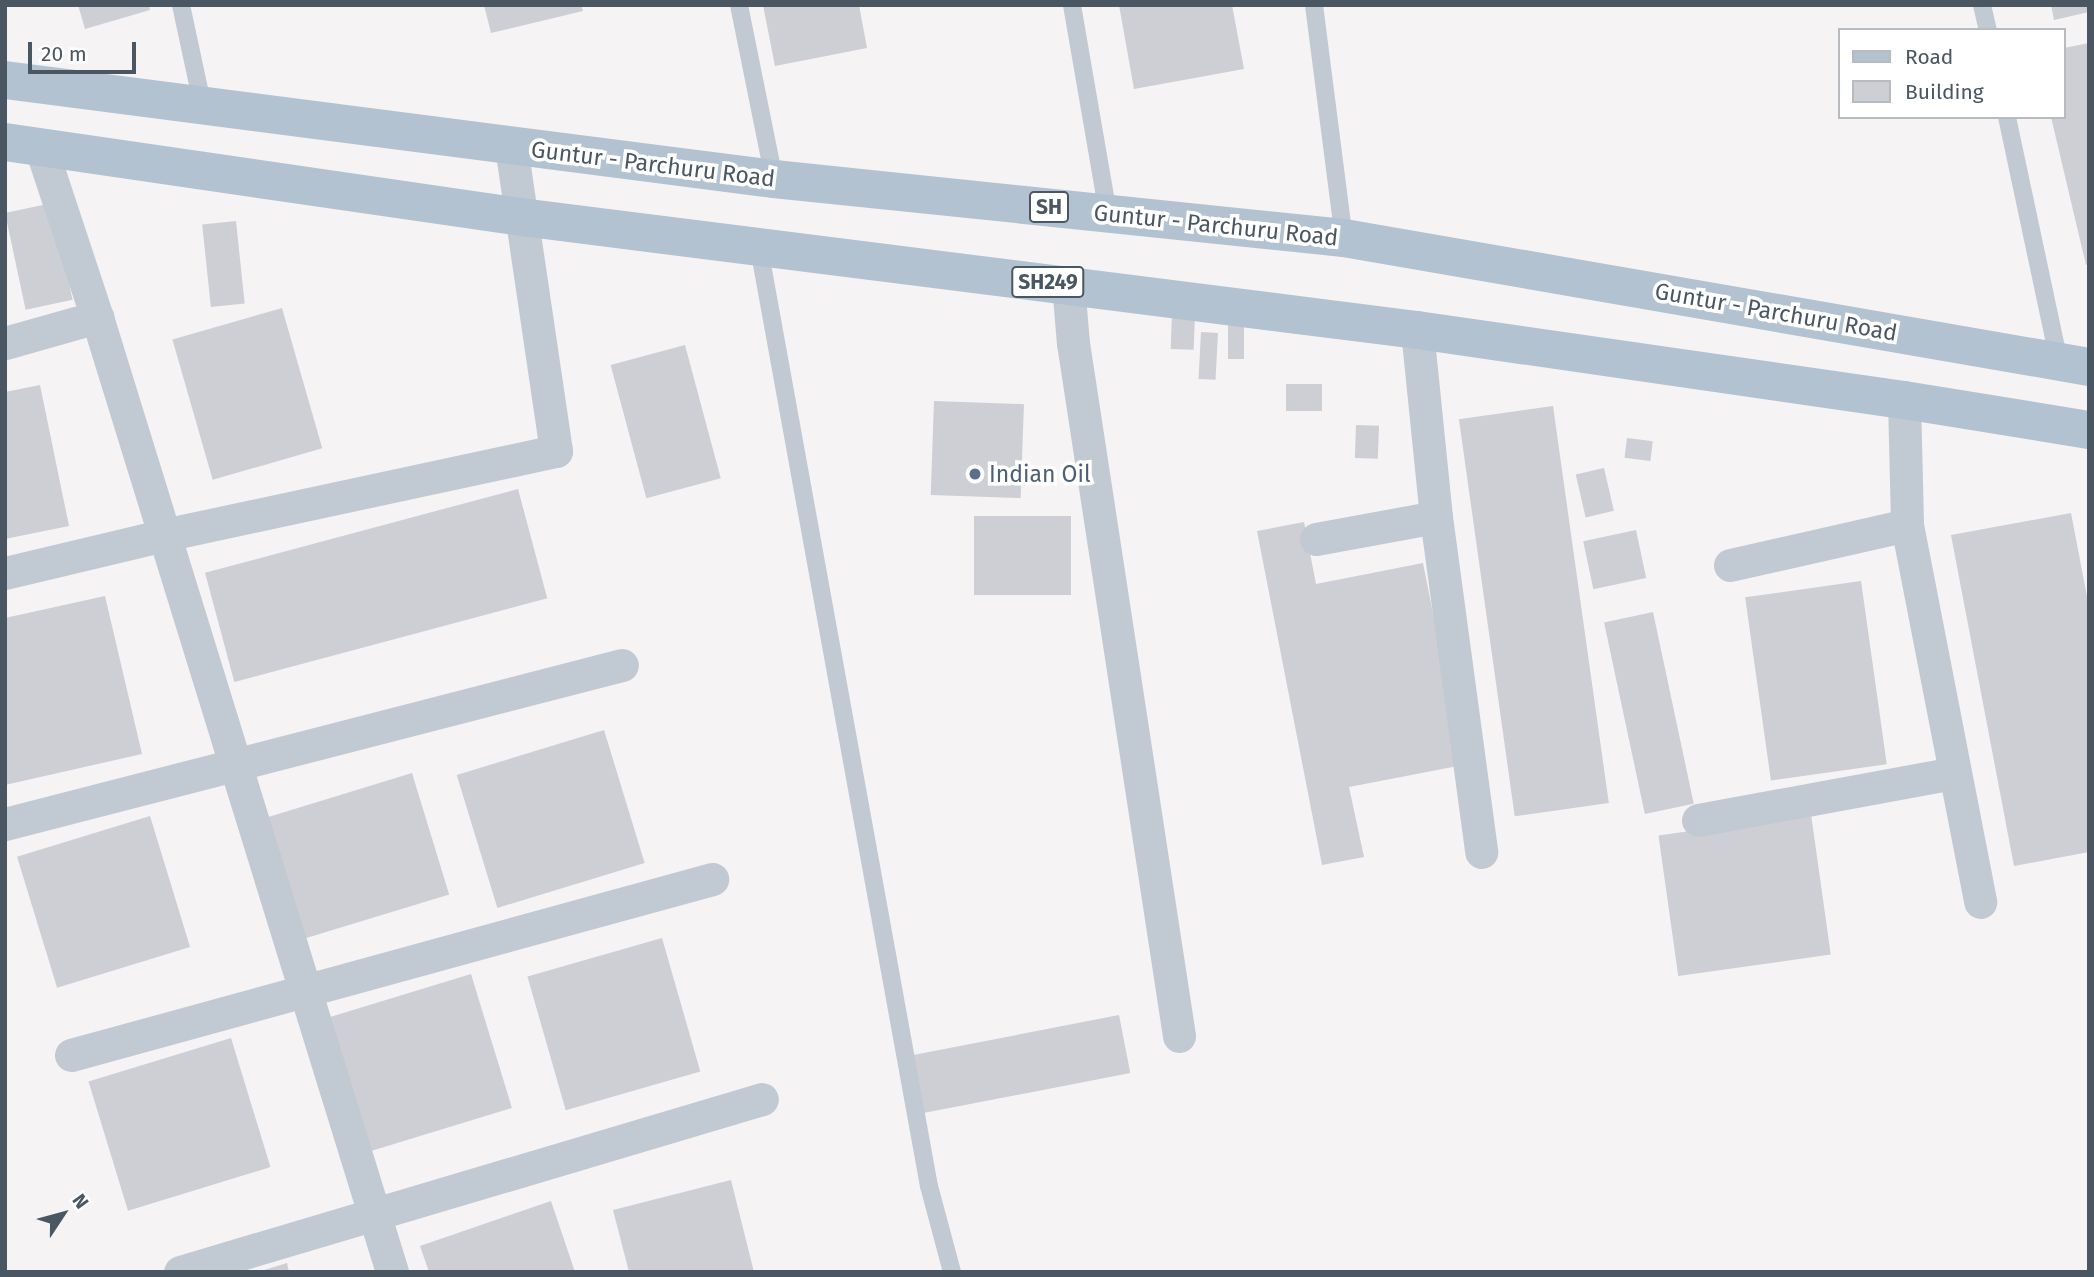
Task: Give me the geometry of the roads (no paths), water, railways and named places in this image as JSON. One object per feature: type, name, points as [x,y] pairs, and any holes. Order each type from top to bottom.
[{"type":"main road","name":"Guntur - Parchuru Road","points":[[5,80],[203,108],[774,179],[1344,238],[2074,365]]},
{"type":"main road","name":"SH249","points":[[23,145],[521,217],[1417,330],[1904,400],[2089,430]]},
{"type":"street","points":[[23,145],[97,317],[392,1272]]},
{"type":"street","points":[[5,572],[556,451],[511,147]]},
{"type":"street","points":[[1068,284],[1073,343],[1179,1036]]},
{"type":"street","points":[[5,343],[97,317]]},
{"type":"street","points":[[1417,330],[1436,517],[1481,852]]},
{"type":"street","points":[[1904,400],[1907,525],[1980,902]]},
{"type":"street","points":[[1316,539],[1436,517]]},
{"type":"street","points":[[1730,565],[1907,525]]},
{"type":"street","points":[[5,824],[622,665]]},
{"type":"street","points":[[1698,820],[1955,773]]},
{"type":"street","points":[[71,1055],[712,879]]},
{"type":"street","points":[[180,1272],[762,1099]]},
{"type":"lane","points":[[181,5],[203,108]]},
{"type":"lane","points":[[739,5],[774,179]]},
{"type":"lane","points":[[1072,5],[1108,213]]},
{"type":"lane","points":[[1314,5],[1344,238]]},
{"type":"lane","points":[[1982,5],[1988,28]]},
{"type":"lane","points":[[2008,119],[2074,365]]},
{"type":"lane","points":[[759,248],[929,1186],[952,1272]]},
{"type":"place","name":"Indian Oil","points":[[975,474]]}]
